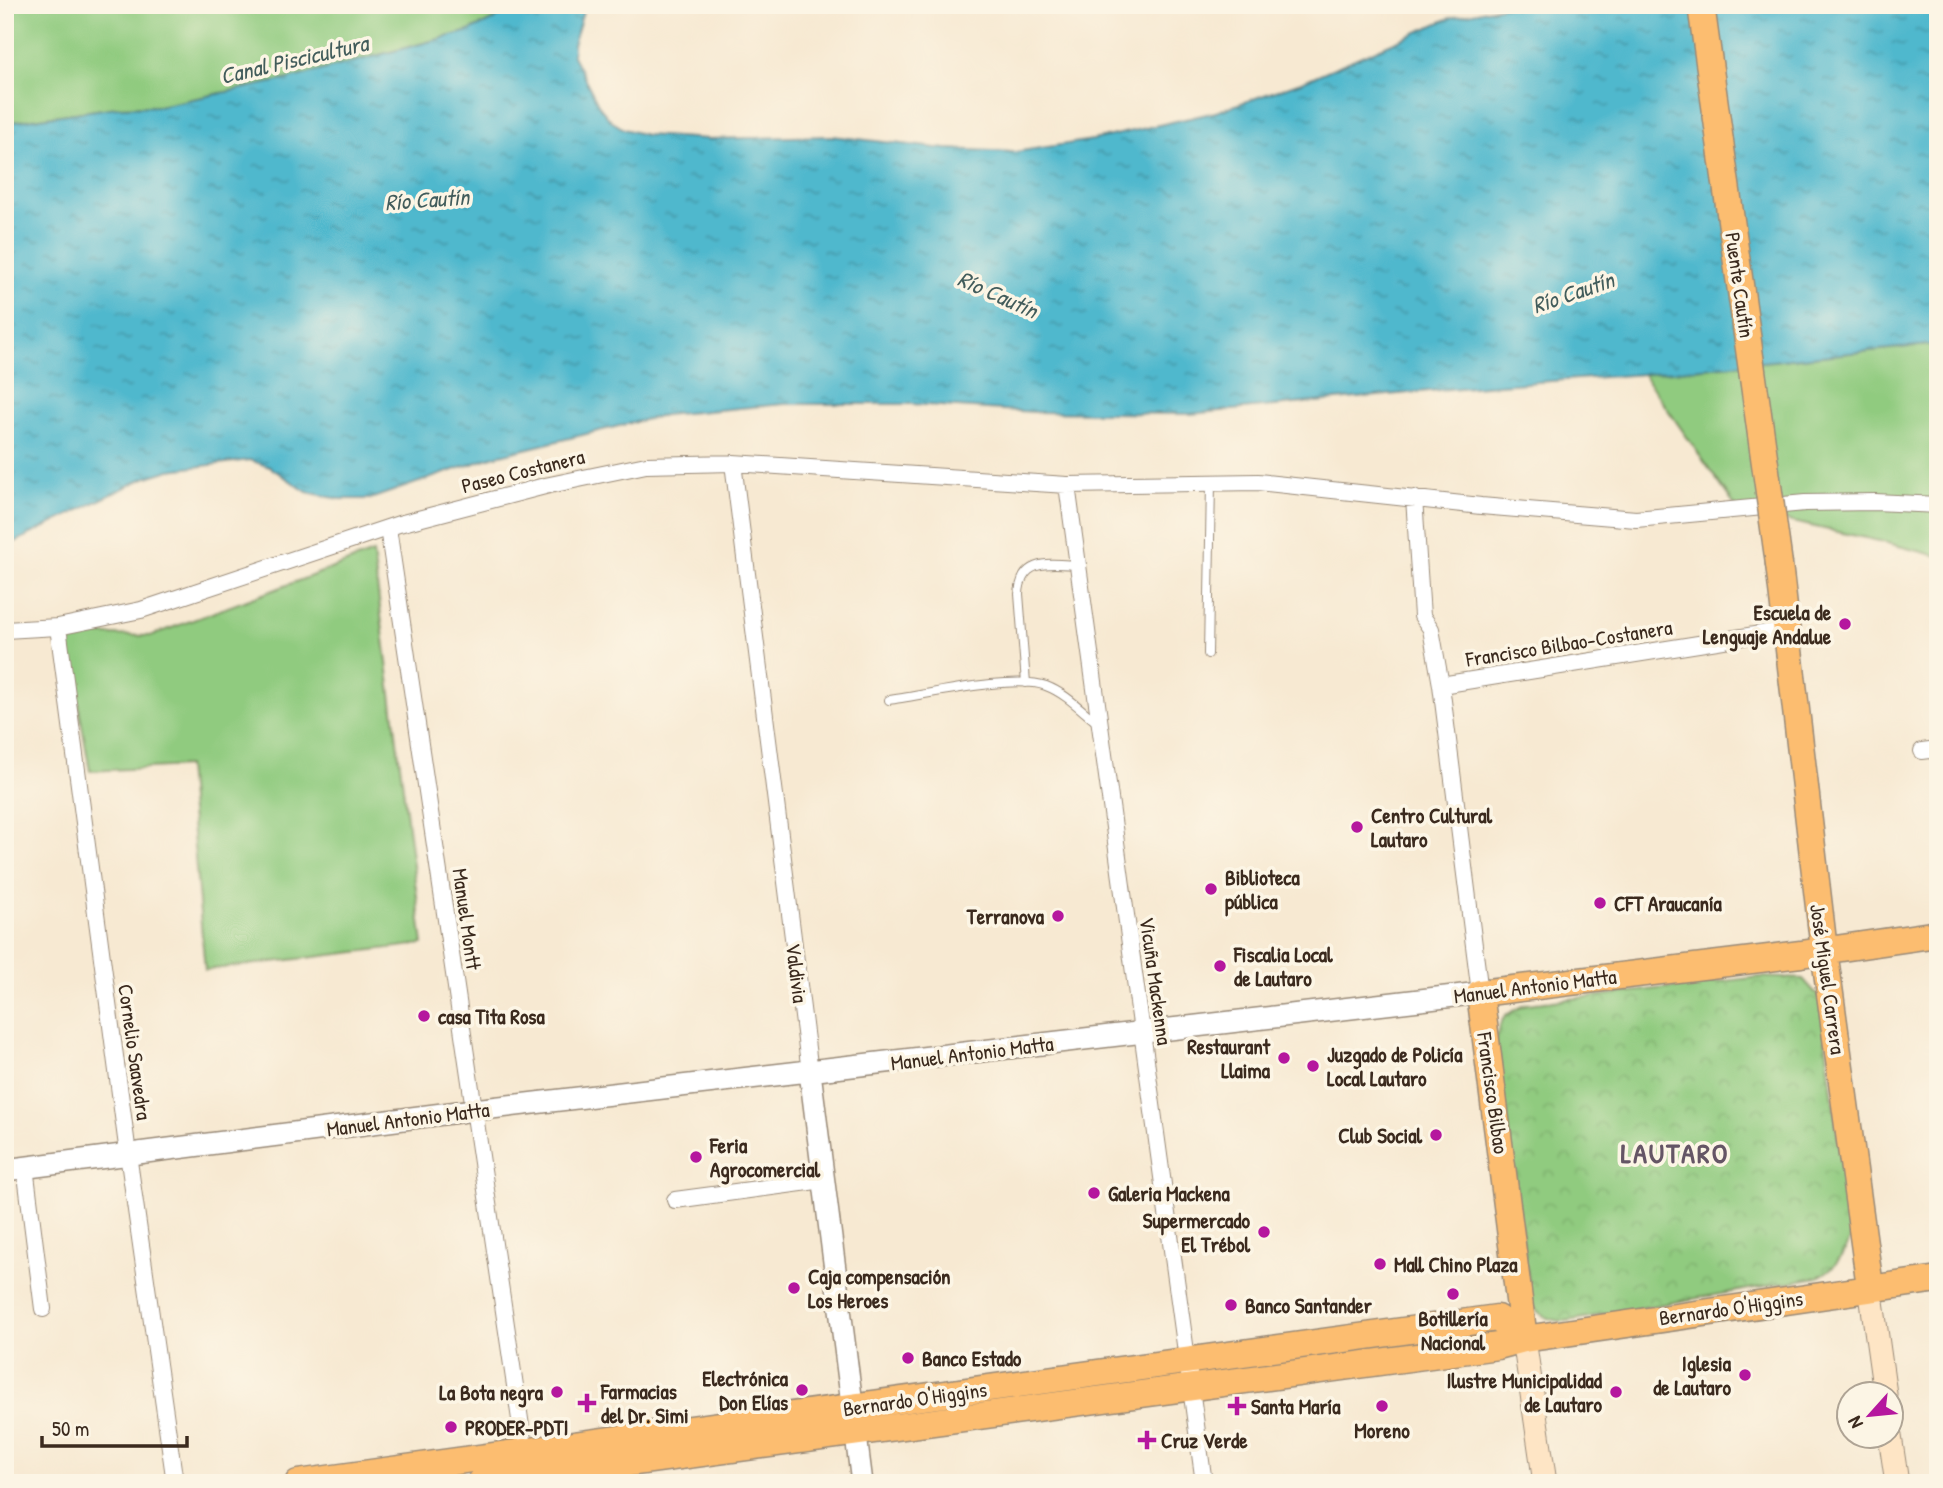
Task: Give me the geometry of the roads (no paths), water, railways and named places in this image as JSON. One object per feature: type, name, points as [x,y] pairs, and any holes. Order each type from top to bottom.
[{"type":"main road","name":"Puente Cautín","points":[[1701,5],[1779,564]]},
{"type":"main road","name":"José Miguel Carrera","points":[[1779,564],[1824,950],[1883,1380]]},
{"type":"main road","name":"Manuel Antonio Matta","points":[[1480,993],[1938,934]]},
{"type":"main road","name":"Francisco Bilbao","points":[[1480,993],[1545,1483]]},
{"type":"main road","name":"Bernardo O'Higgins","points":[[854,1420],[1191,1388],[1498,1346],[1524,1339],[1938,1279]]},
{"type":"main road","name":"Bernardo O'Higgins","points":[[298,1483],[528,1470],[854,1420],[1187,1360],[1497,1318],[1524,1339]]},
{"type":"main road","points":[[1892,1450],[1896,1483]]},
{"type":"main road","name":"Bernardo O'Higgins","points":[[480,1483],[528,1470]]},
{"type":"street","name":"Paseo Costanera","points":[[5,630],[58,627],[141,610],[388,528],[545,486],[646,465],[733,463],[1067,485],[1258,482],[1636,519],[1805,503],[1938,505]]},
{"type":"street","name":"Valdivia","points":[[733,463],[862,1483]]},
{"type":"street","name":"Vicuña Mackenna","points":[[1067,485],[1204,1483]]},
{"type":"street","name":"Francisco Bilbao","points":[[1414,498],[1422,616],[1431,629],[1441,685],[1480,993]]},
{"type":"street","name":"Manuel Montt","points":[[388,528],[528,1470]]},
{"type":"street","name":"Cornelio Saavedra","points":[[58,627],[175,1483]]},
{"type":"street","name":"Francisco Bilbao-Costanera","points":[[1441,685],[1786,630]]},
{"type":"street","name":"Manuel Antonio Matta","points":[[15,1169],[474,1110],[1480,993]]},
{"type":"street","points":[[15,1169],[43,1309]]},
{"type":"street","points":[[675,1200],[824,1180]]},
{"type":"lane","points":[[1208,654],[1211,483]]},
{"type":"lane","points":[[1026,683],[1021,581],[1029,570],[1041,564],[1078,565]]},
{"type":"lane","points":[[890,700],[1004,683],[1037,683],[1060,692],[1100,725]]},
{"type":"water","name":"Río Cautín","points":[[519,5],[585,5],[573,45],[573,56],[600,108],[611,121],[624,129],[645,135],[708,139],[831,136],[946,149],[1015,152],[1093,140],[1216,112],[1304,81],[1450,18],[1509,5],[1938,5],[1938,344],[1643,374],[1460,388],[1190,414],[1034,412],[911,404],[784,404],[664,415],[492,457],[370,499],[339,499],[307,492],[270,467],[250,460],[170,470],[144,478],[5,547],[5,123],[117,107],[159,106],[289,79],[469,31]]},
{"type":"place","name":"Escuela de Lenguaje Andalue","points":[[1845,624]]},
{"type":"place","name":"Centro Cultural Lautaro","points":[[1357,827]]},
{"type":"place","name":"Biblioteca pública","points":[[1211,889]]},
{"type":"place","name":"CFT Araucanía","points":[[1600,903]]},
{"type":"place","name":"Terranova","points":[[1058,916]]},
{"type":"place","name":"Fiscalia Local de Lautaro","points":[[1220,966]]},
{"type":"place","name":"casa Tita Rosa","points":[[424,1016]]},
{"type":"place","name":"Restaurant Llaima","points":[[1284,1058]]},
{"type":"place","name":"Juzgado de Policía Local Lautaro","points":[[1313,1066]]},
{"type":"place","name":"Club Social","points":[[1436,1135]]},
{"type":"place","name":"Feria Agrocomercial","points":[[696,1157]]},
{"type":"place","name":"Galeria Mackena","points":[[1094,1193]]},
{"type":"place","name":"Supermercado El Trébol","points":[[1264,1232]]},
{"type":"place","name":"Mall Chino Plaza","points":[[1380,1264]]},
{"type":"place","name":"Caja compensación Los Heroes","points":[[794,1288]]},
{"type":"place","name":"Botillería Nacional","points":[[1453,1294]]},
{"type":"place","name":"Banco Santander","points":[[1231,1305]]},
{"type":"place","name":"Banco Estado","points":[[908,1358]]},
{"type":"place","name":"Iglesia de Lautaro","points":[[1745,1375]]},
{"type":"place","name":"Electrónica Don Elías","points":[[802,1390]]},
{"type":"place","name":"La Bota negra","points":[[557,1392]]},
{"type":"place","name":"Ilustre Municipalidad de Lautaro","points":[[1616,1392]]},
{"type":"place","name":"Farmacias del Dr. Simi","points":[[587,1403]]},
{"type":"place","name":"Santa María","points":[[1237,1406]]},
{"type":"place","name":"Moreno","points":[[1382,1406]]},
{"type":"place","name":"PRODER-PDTI","points":[[451,1427]]},
{"type":"place","name":"Cruz Verde","points":[[1147,1440]]},
{"type":"district","name":"LAUTARO","points":[[1675,1153]]},
{"type":"water label","name":"Canal Piscicultura","points":[[294,59]]}]
